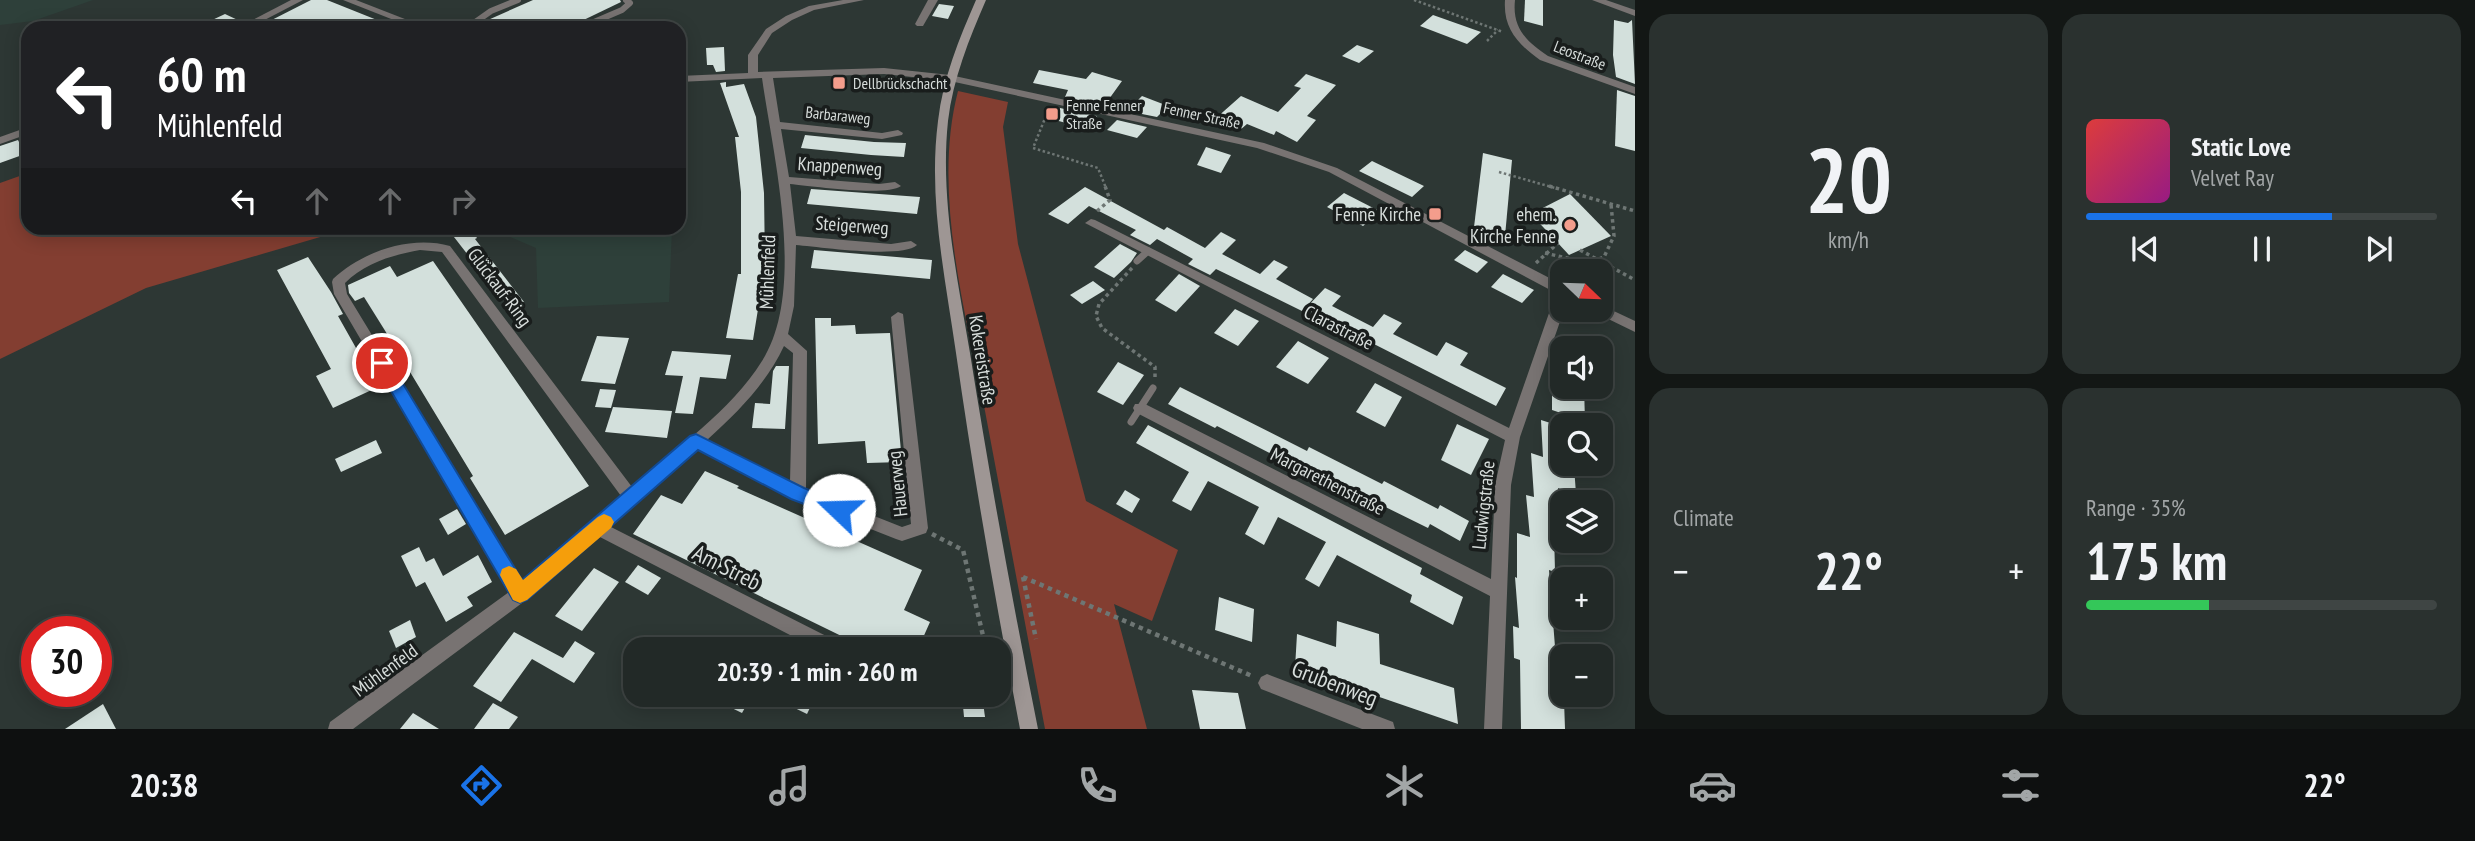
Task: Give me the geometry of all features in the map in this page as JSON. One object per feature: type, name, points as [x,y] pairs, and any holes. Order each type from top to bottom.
[{"type":"main road","name":"Kokereistraße","points":[[981,0],[950,78],[943,121],[940,172],[948,260],[996,566],[1029,729]]},
{"type":"street","points":[[256,21],[298,0]]},
{"type":"street","points":[[348,0],[405,21]]},
{"type":"street","points":[[760,75],[753,55],[769,31],[789,18],[813,8],[859,0]]},
{"type":"street","points":[[920,24],[933,0]]},
{"type":"street","points":[[1510,0],[1509,20],[1518,37]]},
{"type":"street","points":[[1597,0],[1635,11]]},
{"type":"street","name":"Leostraße","points":[[1518,37],[1544,58],[1635,91]]},
{"type":"street","name":"Fenner Straße","points":[[686,79],[884,71],[950,78],[1296,156],[1365,186],[1550,285]]},
{"type":"street","name":"Mühlenfeld","points":[[337,729],[520,594],[696,441],[755,384],[781,336],[788,301],[789,240],[774,125],[760,75]]},
{"type":"street","name":"Barbaraweg","points":[[774,125],[882,136],[898,133]]},
{"type":"street","points":[[0,141],[21,133]]},
{"type":"street","name":"Knappenweg","points":[[783,180],[879,188],[895,186]]},
{"type":"street","name":"Clarastraße","points":[[1091,223],[1142,256],[1513,437]]},
{"type":"street","name":"Steigerweg","points":[[789,240],[891,248],[911,245]]},
{"type":"street","name":"Glückauf-Ring","points":[[520,594],[341,293],[338,282],[344,275],[366,262],[412,247],[434,244],[446,249],[631,498]]},
{"type":"street","points":[[1614,316],[1635,327]]},
{"type":"street","name":"Hauerweg","points":[[696,441],[798,493],[902,534],[920,528],[898,317]]},
{"type":"street","name":"Ludwigstraße","points":[[1493,729],[1503,485],[1513,437],[1553,322]]},
{"type":"street","points":[[781,336],[800,351],[798,493]]},
{"type":"street","name":"Margarethenstraße","points":[[1135,415],[1497,591]]},
{"type":"street","name":"Am Streb","points":[[598,528],[811,637]]},
{"type":"street","name":"Grubenweg","points":[[1267,683],[1386,729]]},
{"type":"lane","points":[[477,21],[491,11],[517,0]]},
{"type":"lane","points":[[596,21],[621,10],[630,3],[626,0]]},
{"type":"lane","name":"Margarethenstraße","points":[[1135,415],[1153,388]]},
{"type":"path","points":[[1414,0],[1518,37]]},
{"type":"path","points":[[1487,41],[1498,30]]},
{"type":"path","points":[[1053,100],[1033,148],[1098,168],[1110,200],[1089,218],[1091,223]]},
{"type":"path","points":[[1499,172],[1635,211]]},
{"type":"path","points":[[1599,259],[1604,257],[1614,236],[1611,204]]},
{"type":"path","points":[[1528,272],[1558,243]]},
{"type":"path","points":[[1580,250],[1595,259]]},
{"type":"path","points":[[1545,253],[1568,259]]},
{"type":"path","points":[[1142,256],[1099,303],[1096,316],[1099,324],[1109,334],[1155,367],[1153,388]]},
{"type":"path","points":[[1614,268],[1635,279]]},
{"type":"path","points":[[920,528],[963,550],[983,637]]},
{"type":"path","points":[[1035,639],[1023,577],[1267,683]]},
{"type":"shaded area","points":[[0,0],[93,0],[33,21],[0,25]]},
{"type":"shaded area","points":[[958,91],[1008,102],[1003,127],[1018,244],[1086,501],[1178,550],[1152,621],[1114,604],[1147,729],[1045,729],[954,251],[948,169],[951,129]]},
{"type":"shaded area","points":[[21,176],[21,235],[327,235],[146,288],[0,359],[0,183]]},
{"type":"shaded area","points":[[505,235],[672,235],[669,302],[538,308],[536,248]]},
{"type":"building","points":[[311,0],[327,0],[380,21],[270,21]]},
{"type":"building","points":[[533,0],[621,2],[582,21],[488,20]]},
{"type":"building","points":[[1525,0],[1543,0],[1543,26],[1524,21]]},
{"type":"building","points":[[939,4],[954,6],[948,19],[932,16]]},
{"type":"building","points":[[225,14],[240,21],[210,21]]},
{"type":"building","points":[[1433,15],[1481,32],[1467,44],[1420,26]]},
{"type":"building","points":[[1614,20],[1628,23],[1632,20],[1635,84],[1616,77],[1613,55]]},
{"type":"building","points":[[1357,45],[1374,51],[1359,63],[1342,56]]},
{"type":"building","points":[[724,47],[725,71],[716,72],[713,65],[707,65],[706,48]]},
{"type":"building","points":[[1039,70],[1086,79],[1092,72],[1122,81],[1104,106],[1065,97],[1068,90],[1033,83]]},
{"type":"building","points":[[1306,74],[1336,85],[1307,116],[1316,120],[1297,142],[1276,131],[1274,135],[1247,124],[1240,130],[1215,119],[1241,96],[1278,112],[1301,88],[1294,86]]},
{"type":"building","points":[[726,82],[726,87],[744,84],[756,117],[764,193],[765,266],[753,340],[726,338],[738,274],[741,274],[741,192],[735,137],[739,137],[720,83]]},
{"type":"building","points":[[1617,90],[1635,96],[1635,151],[1615,146]]},
{"type":"building","points":[[1142,96],[1168,106],[1157,117],[1127,111]]},
{"type":"building","points":[[1060,108],[1097,116],[1090,126],[1081,127],[1055,120]]},
{"type":"building","points":[[1117,120],[1147,127],[1137,138],[1107,130]]},
{"type":"building","points":[[805,135],[906,143],[904,157],[801,148]]},
{"type":"building","points":[[18,140],[21,155],[0,163],[0,146]]},
{"type":"building","points":[[1206,147],[1231,155],[1221,173],[1197,165]]},
{"type":"building","points":[[1483,153],[1512,160],[1505,236],[1474,227]]},
{"type":"building","points":[[1372,161],[1424,186],[1412,197],[1359,171]]},
{"type":"building","points":[[1085,187],[1164,230],[1167,227],[1205,248],[1221,232],[1236,240],[1222,254],[1260,274],[1274,260],[1288,267],[1276,279],[1313,299],[1302,311],[1216,269],[1210,275],[1188,264],[1193,259],[1157,239],[1150,245],[1130,235],[1136,230],[1089,206],[1068,224],[1048,214]]},
{"type":"building","points":[[811,189],[920,197],[917,214],[807,204]]},
{"type":"building","points":[[1344,193],[1381,212],[1363,226],[1327,207]]},
{"type":"building","name":"ehem. Kirche Fenne","points":[[1570,194],[1611,236],[1569,255],[1531,214]]},
{"type":"building","points":[[452,235],[475,235],[475,239],[524,302],[510,309]]},
{"type":"building","points":[[1120,244],[1137,253],[1114,278],[1094,267]]},
{"type":"building","points":[[814,250],[932,260],[930,279],[811,268]]},
{"type":"building","points":[[1465,250],[1488,262],[1477,273],[1454,260]]},
{"type":"building","points":[[308,257],[343,314],[338,316],[378,387],[333,408],[316,376],[331,369],[277,270]]},
{"type":"building","points":[[433,261],[589,486],[505,535],[470,478],[473,476],[364,297],[355,301],[349,293],[348,285],[390,266],[397,277]]},
{"type":"building","points":[[1179,274],[1200,286],[1176,312],[1155,300]]},
{"type":"building","points":[[1503,274],[1534,290],[1522,303],[1491,287]]},
{"type":"building","points":[[1093,281],[1105,290],[1082,304],[1070,295]]},
{"type":"building","points":[[1325,288],[1341,296],[1332,306],[1373,327],[1384,314],[1402,323],[1393,334],[1437,356],[1446,342],[1468,353],[1460,365],[1506,388],[1496,406],[1305,309]]},
{"type":"building","points":[[1235,309],[1259,321],[1238,346],[1214,333]]},
{"type":"building","points":[[815,318],[831,318],[831,326],[855,325],[856,334],[890,333],[902,462],[867,463],[865,441],[818,444]]},
{"type":"building","points":[[597,336],[629,338],[615,384],[581,381]]},
{"type":"building","points":[[1298,341],[1329,358],[1308,384],[1276,367]]},
{"type":"building","points":[[672,351],[731,355],[726,379],[700,377],[693,414],[675,413],[683,376],[665,375]]},
{"type":"building","points":[[1118,362],[1144,375],[1123,405],[1097,392]]},
{"type":"building","points":[[776,366],[789,366],[785,429],[752,428],[755,403],[770,404],[773,371]]},
{"type":"building","points":[[1375,383],[1402,397],[1385,427],[1356,412]]},
{"type":"building","points":[[1180,387],[1307,451],[1309,447],[1438,509],[1440,505],[1469,521],[1460,541],[1430,524],[1428,528],[1282,456],[1281,459],[1168,404]]},
{"type":"building","points":[[600,389],[616,390],[611,408],[595,407]]},
{"type":"building","points":[[1552,399],[1584,399],[1585,413],[1561,413],[1552,410]]},
{"type":"building","points":[[613,407],[672,411],[667,438],[605,432]]},
{"type":"building","points":[[1541,420],[1550,423],[1550,476],[1575,476],[1576,490],[1550,490],[1550,553],[1555,553],[1555,567],[1550,567],[1549,570],[1550,630],[1554,630],[1555,644],[1550,644],[1550,707],[1564,707],[1565,729],[1521,729],[1520,660],[1514,658],[1513,626],[1519,628],[1515,577],[1517,578],[1517,533],[1530,537],[1526,495],[1534,497],[1531,453],[1543,457]]},
{"type":"building","points":[[1457,424],[1489,439],[1471,475],[1441,460]]},
{"type":"building","points":[[1148,425],[1422,568],[1420,574],[1463,597],[1453,625],[1410,602],[1412,595],[1337,555],[1319,587],[1305,579],[1326,542],[1278,517],[1264,545],[1245,534],[1259,507],[1208,481],[1191,511],[1172,501],[1189,472],[1136,443]]},
{"type":"building","points":[[376,440],[382,453],[341,472],[335,459]]},
{"type":"building","points":[[705,471],[739,486],[737,488],[922,570],[904,610],[930,622],[923,637],[843,637],[633,534],[661,495],[682,504]]},
{"type":"building","points":[[1125,490],[1140,499],[1132,513],[1116,504]]},
{"type":"building","points":[[457,509],[466,524],[448,535],[439,519]]},
{"type":"building","points":[[419,547],[426,562],[434,558],[443,576],[478,555],[492,582],[467,597],[473,606],[446,622],[425,582],[416,587],[401,556]]},
{"type":"building","points":[[638,565],[661,578],[648,595],[625,582]]},
{"type":"building","points":[[594,568],[619,582],[582,631],[555,616]]},
{"type":"building","points":[[1219,597],[1254,609],[1252,642],[1215,630]]},
{"type":"building","points":[[410,620],[416,637],[396,648],[389,631]]},
{"type":"building","points":[[1337,621],[1379,634],[1380,664],[1454,688],[1458,724],[1295,668],[1297,634],[1336,647]]},
{"type":"building","points":[[514,632],[563,658],[575,641],[595,653],[574,683],[532,659],[501,702],[473,686]]},
{"type":"building","points":[[1192,690],[1238,693],[1246,729],[1200,729]]},
{"type":"building","points":[[493,703],[518,717],[509,729],[474,729]]},
{"type":"building","points":[[98,707],[105,707],[116,729],[65,729]]},
{"type":"building","points":[[730,707],[745,707],[742,713]]},
{"type":"building","points":[[793,707],[810,707],[807,714]]},
{"type":"building","points":[[963,707],[984,707],[985,717],[964,717]]},
{"type":"building","points":[[413,713],[439,729],[400,729]]},
{"type":"slow traffic","points":[[509,575],[520,594],[604,522]]},
{"type":"place","name":"Dellbrückschacht","points":[[839,83]]},
{"type":"place","name":"Fenne Fenner Straße","points":[[1052,114]]},
{"type":"place","name":"Fenne Kirche","points":[[1435,214]]},
{"type":"place","name":"ehem. Kirche Fenne","points":[[1570,225]]},
{"type":"route","points":[[382,363],[520,594],[696,441],[798,493],[839,510]]}]
